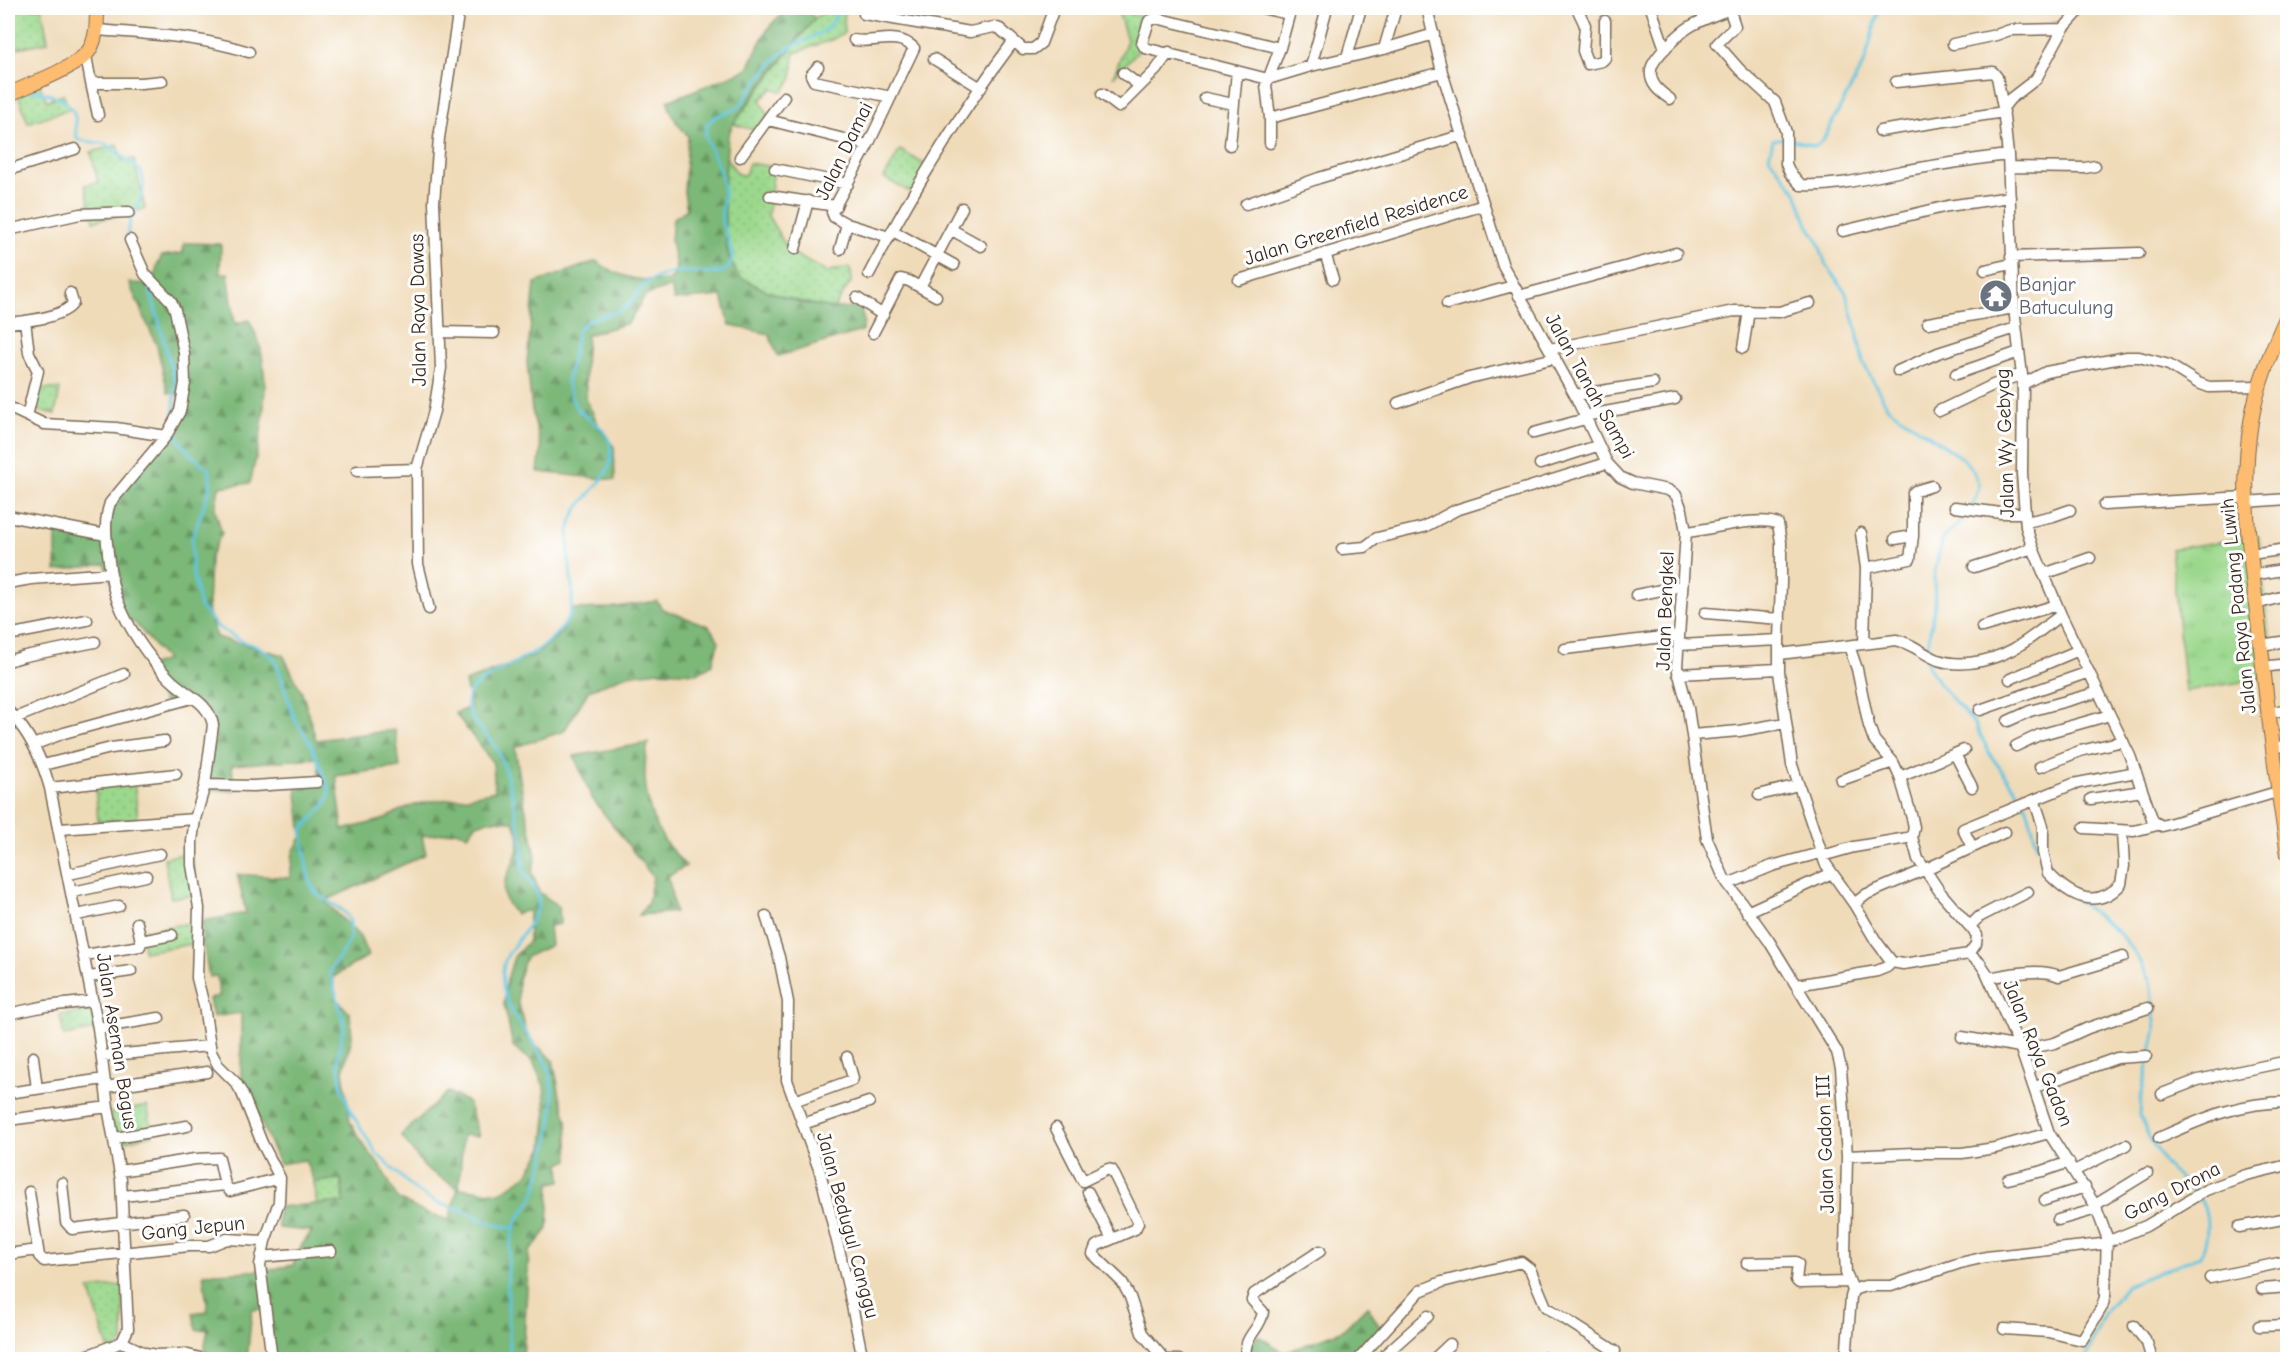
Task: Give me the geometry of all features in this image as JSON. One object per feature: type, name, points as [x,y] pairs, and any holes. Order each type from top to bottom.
[{"type":"main road","points":[[10,94],[73,65],[86,56],[96,30],[97,8]]},
{"type":"main road","name":"Jalan Raya Padang Luwih","points":[[2287,854],[2277,792],[2282,745],[2269,713],[2262,667],[2245,500],[2251,422],[2259,386],[2288,315]]},
{"type":"street","name":"Jalan Raya Dawas","points":[[429,609],[418,564],[417,469],[439,390],[440,332],[434,202],[439,138],[459,8]]},
{"type":"street","points":[[864,14],[970,32],[994,27],[1000,29],[1023,50],[1028,50],[1038,46],[1045,35],[1053,8]]},
{"type":"street","points":[[1262,8],[1290,11],[1280,48],[1266,85],[1270,142]]},
{"type":"street","points":[[1311,66],[1327,8]]},
{"type":"street","points":[[1347,57],[1361,8]]},
{"type":"street","points":[[1384,49],[1396,8]]},
{"type":"street","name":"Jalan Tanah Sampi","points":[[1427,8],[1442,72],[1496,249],[1513,286],[1575,395],[1607,464],[1620,477],[1633,483],[1668,490],[1676,495],[1682,510],[1686,532]]},
{"type":"street","points":[[1577,8],[1585,26],[1583,51],[1588,64],[1602,61],[1605,58],[1605,21]]},
{"type":"street","points":[[1651,8],[1665,49]]},
{"type":"street","points":[[1670,99],[1658,91],[1651,74],[1652,66],[1665,49],[1688,27],[1729,8],[1735,26],[1717,44],[1740,70],[1775,102],[1786,132],[1786,164],[1790,173],[1801,185],[1822,186],[1857,182],[1959,160],[2008,155]]},
{"type":"street","points":[[1880,130],[2003,110],[2010,99],[2036,79],[2063,29],[2082,8]]},
{"type":"street","points":[[1280,48],[1156,18],[1151,19],[1142,45],[1145,48],[1169,52],[1268,79],[1434,34]]},
{"type":"street","points":[[1953,44],[2010,30],[2063,29]]},
{"type":"street","points":[[96,30],[206,40],[249,52]]},
{"type":"street","name":"Jalan Damai","points":[[854,40],[892,39],[914,48],[832,215],[847,224],[891,234],[954,265]]},
{"type":"street","points":[[869,274],[981,88],[1013,42]]},
{"type":"street","points":[[1102,94],[1119,107],[1156,70],[1169,52]]},
{"type":"street","points":[[86,56],[98,115]]},
{"type":"street","points":[[934,59],[981,88]]},
{"type":"street","points":[[818,67],[811,75],[814,81],[891,97]]},
{"type":"street","points":[[1230,145],[1237,71]]},
{"type":"street","points":[[1896,82],[1992,71],[1997,77],[2003,110]]},
{"type":"street","points":[[1270,118],[1442,72]]},
{"type":"street","points":[[1123,73],[1140,86]]},
{"type":"street","points":[[91,83],[162,81]]},
{"type":"street","points":[[740,157],[784,97]]},
{"type":"street","points":[[1205,98],[1233,104]]},
{"type":"street","name":"Jalan Wy Gebyag","points":[[2003,110],[2009,167],[2014,308],[2022,375],[2022,473],[2025,518],[2033,548],[2059,610],[2123,741],[2136,772],[2149,814],[2157,825]]},
{"type":"street","points":[[768,120],[868,145]]},
{"type":"street","points":[[1246,204],[1319,178],[1463,135]]},
{"type":"street","points":[[8,170],[75,149]]},
{"type":"street","points":[[2009,167],[2085,168],[2095,166]]},
{"type":"street","points":[[775,169],[848,184]]},
{"type":"street","points":[[770,196],[836,206]]},
{"type":"street","points":[[1842,231],[1948,206],[2010,197]]},
{"type":"street","points":[[795,249],[808,201]]},
{"type":"street","name":"Jalan Greenfield Residence","points":[[1239,280],[1484,205]]},
{"type":"street","points":[[920,287],[962,208]]},
{"type":"street","points":[[8,230],[80,214],[129,212]]},
{"type":"street","points":[[840,249],[847,224]]},
{"type":"street","points":[[952,230],[981,246]]},
{"type":"street","points":[[130,240],[145,274],[171,301],[180,328],[185,383],[180,411],[166,436],[110,503],[105,516],[105,535],[116,597],[128,622],[157,665],[208,710],[213,726],[205,785],[195,819],[192,865],[199,908],[197,978],[204,1006],[209,1046],[218,1065],[236,1083],[242,1093],[262,1143],[280,1178],[279,1202],[261,1257],[261,1274],[272,1359]]},
{"type":"street","points":[[1325,253],[1333,279]]},
{"type":"street","points":[[1520,296],[1676,253]]},
{"type":"street","points":[[1985,270],[2011,261],[2139,253]]},
{"type":"street","points":[[873,333],[901,279],[906,279],[936,296]]},
{"type":"street","points":[[1447,304],[1513,286]]},
{"type":"street","points":[[8,323],[25,321],[68,309],[73,303],[70,293]]},
{"type":"street","points":[[856,298],[883,315]]},
{"type":"street","points":[[1398,403],[1469,378],[1687,320],[1734,311],[1779,312],[1810,303]]},
{"type":"street","points":[[1928,323],[2014,308]]},
{"type":"street","points":[[1743,348],[1749,311]]},
{"type":"street","points":[[25,321],[29,353],[38,371],[27,416]]},
{"type":"street","points":[[1898,371],[1971,341],[2016,328]]},
{"type":"street","points":[[440,332],[494,333]]},
{"type":"street","points":[[1956,374],[2019,352]]},
{"type":"street","points":[[1939,411],[1993,385],[2022,375],[2115,358],[2139,357],[2169,365],[2209,387],[2259,386]]},
{"type":"street","points":[[2022,375],[2046,372]]},
{"type":"street","points":[[1575,395],[1653,383]]},
{"type":"street","points":[[1534,433],[1585,417],[1675,399]]},
{"type":"street","points":[[8,407],[44,424],[54,426],[116,428],[166,436]]},
{"type":"street","points":[[1540,464],[1597,446]]},
{"type":"street","points":[[1342,549],[1365,547],[1377,538],[1431,525],[1456,510],[1607,464]]},
{"type":"street","points":[[357,471],[417,469]]},
{"type":"street","points":[[1866,568],[1910,560],[1913,536],[1913,494],[1915,491],[1932,486]]},
{"type":"street","points":[[2104,505],[2288,499]]},
{"type":"street","points":[[1959,508],[2025,518],[2053,516],[2070,510]]},
{"type":"street","points":[[8,516],[105,535]]},
{"type":"street","points":[[1686,532],[1753,521],[1772,521],[1778,524],[1781,542],[1779,669],[1785,723],[1792,765],[1821,854],[1876,941],[1892,962],[1903,964],[1968,954],[1977,940],[1977,935],[1950,905],[1924,870],[1915,850],[1912,837],[1914,827],[1900,777],[1893,762],[1874,740],[1850,646]]},
{"type":"street","name":"Jalan Bengkel","points":[[1686,532],[1678,674],[1688,708],[1707,839],[1714,860],[1728,884]]},
{"type":"street","points":[[1861,533],[1866,568],[1864,644]]},
{"type":"street","points":[[1895,539],[1913,536]]},
{"type":"street","points":[[1974,567],[2033,548]]},
{"type":"street","points":[[2250,554],[2288,549]]},
{"type":"street","points":[[2044,574],[2090,558]]},
{"type":"street","points":[[2252,575],[2288,569]]},
{"type":"street","points":[[8,583],[111,573]]},
{"type":"street","points":[[1636,595],[1682,586]]},
{"type":"street","points":[[2256,604],[2288,595]]},
{"type":"street","points":[[1779,654],[1896,640],[1909,644],[1938,660],[1961,663],[1978,662],[2021,645],[2059,610]]},
{"type":"street","points":[[1982,627],[2059,610]]},
{"type":"street","points":[[1705,614],[1780,619]]},
{"type":"street","points":[[8,635],[87,620]]},
{"type":"street","points":[[1565,649],[1679,640],[1779,640]]},
{"type":"street","points":[[2260,645],[2288,641]]},
{"type":"street","points":[[8,661],[95,642]]},
{"type":"street","points":[[2010,679],[2079,650]]},
{"type":"street","points":[[2262,667],[2288,664]]},
{"type":"street","points":[[1678,674],[1779,669]]},
{"type":"street","points":[[1980,710],[2089,672]]},
{"type":"street","points":[[11,715],[124,674]]},
{"type":"street","points":[[2008,721],[2030,711],[2099,692]]},
{"type":"street","points":[[33,745],[84,726],[192,698]]},
{"type":"street","points":[[2269,713],[2288,709]]},
{"type":"street","name":"Jalan Aseman Bagus","points":[[11,715],[33,745],[43,765],[50,788],[89,977],[123,1196],[128,1329],[122,1342]]},
{"type":"street","points":[[2016,746],[2039,735],[2110,715]]},
{"type":"street","points":[[1692,735],[1738,731],[1785,723]]},
{"type":"street","points":[[43,765],[111,748],[164,741]]},
{"type":"street","points":[[2040,767],[2080,751],[2123,741]]},
{"type":"street","points":[[1900,777],[1959,752],[1972,787]]},
{"type":"street","points":[[1841,780],[1893,762]]},
{"type":"street","points":[[1972,847],[1963,829],[2073,784],[2136,772]]},
{"type":"street","points":[[50,788],[176,774]]},
{"type":"street","points":[[205,785],[253,786],[317,782]]},
{"type":"street","points":[[1759,795],[1798,786]]},
{"type":"street","points":[[2091,799],[2142,791]]},
{"type":"street","points":[[2084,828],[2134,831],[2157,825],[2168,825],[2277,792]]},
{"type":"street","points":[[2027,804],[2043,826],[2043,852],[2048,873],[2085,899],[2095,900],[2106,897],[2121,884],[2124,866],[2122,831]]},
{"type":"street","points":[[60,829],[195,819]]},
{"type":"street","points":[[1854,904],[1867,894],[2005,832]]},
{"type":"street","points":[[1728,884],[1764,869],[1821,854],[1907,838]]},
{"type":"street","points":[[69,874],[160,854]]},
{"type":"street","points":[[1747,912],[1832,873]]},
{"type":"street","points":[[73,892],[146,876]]},
{"type":"street","name":"Jalan Gadon III","points":[[1728,884],[1769,941],[1837,1052],[1841,1068],[1847,1156],[1845,1254],[1851,1286]]},
{"type":"street","points":[[1970,926],[1979,917],[2028,892]]},
{"type":"street","points":[[77,915],[119,906]]},
{"type":"street","name":"Jalan Bedugul Canggu","points":[[766,916],[779,957],[788,1002],[786,1065],[789,1089],[820,1172],[863,1359]]},
{"type":"street","points":[[85,955],[140,946],[137,923]]},
{"type":"street","points":[[141,940],[172,935]]},
{"type":"street","name":"Jalan Raya Gadon","points":[[1968,954],[1980,963],[1989,978],[2035,1087],[2049,1132],[2096,1207],[2108,1241]]},
{"type":"street","points":[[1989,978],[2044,972],[2059,976],[2122,957]]},
{"type":"street","points":[[1797,986],[1882,970],[1892,962]]},
{"type":"street","points":[[89,977],[131,971]]},
{"type":"street","points":[[8,1014],[93,1000]]},
{"type":"street","points":[[1962,1036],[2020,1049],[2055,1043],[2088,1028],[2148,1008]]},
{"type":"street","points":[[98,1028],[159,1018]]},
{"type":"street","points":[[102,1056],[209,1046]]},
{"type":"street","points":[[2035,1087],[2117,1058],[2146,1056]]},
{"type":"street","points":[[33,1057],[37,1089]]},
{"type":"street","points":[[794,1101],[852,1080],[847,1057]]},
{"type":"street","points":[[2162,1094],[2198,1080],[2288,1061]]},
{"type":"street","points":[[8,1093],[207,1072]]},
{"type":"street","points":[[803,1124],[869,1102]]},
{"type":"street","points":[[2159,1138],[2218,1112],[2258,1104],[2288,1102]]},
{"type":"street","points":[[8,1120],[108,1107]]},
{"type":"street","points":[[115,1138],[187,1126]]},
{"type":"street","points":[[1056,1128],[1083,1181],[1108,1169],[1112,1170],[1138,1226],[1096,1246],[1093,1254],[1122,1282],[1130,1297],[1144,1338],[1166,1359],[1179,1359]]},
{"type":"street","points":[[1847,1156],[1962,1153],[1995,1148],[2049,1132]]},
{"type":"street","points":[[2008,1179],[2072,1167],[2126,1145]]},
{"type":"street","points":[[120,1171],[185,1160],[219,1158],[225,1185],[229,1191],[280,1178]]},
{"type":"street","name":"Gang Drona","points":[[2108,1241],[2146,1226],[2206,1190],[2246,1175],[2288,1165]]},
{"type":"street","points":[[2058,1220],[2096,1207],[2147,1173]]},
{"type":"street","points":[[62,1183],[66,1222],[69,1228],[184,1215]]},
{"type":"street","points":[[123,1196],[225,1185]]},
{"type":"street","points":[[2045,1200],[2085,1188]]},
{"type":"street","points":[[8,1254],[38,1250],[29,1192]]},
{"type":"street","points":[[1088,1192],[1112,1239]]},
{"type":"street","points":[[2238,1227],[2288,1218]]},
{"type":"street","name":"Gang Jepun","points":[[38,1250],[41,1258],[47,1261],[208,1246],[227,1239],[265,1241]]},
{"type":"street","points":[[1747,1263],[1796,1262],[1796,1280],[1799,1283],[1891,1286],[1960,1263],[1986,1257],[2051,1251],[2102,1244],[2108,1241],[2102,1307],[2082,1340],[2048,1332],[2004,1329]]},
{"type":"street","points":[[261,1257],[331,1251]]},
{"type":"street","points":[[1246,1359],[1244,1350],[1246,1340],[1263,1312],[1253,1304],[1254,1294],[1320,1251]]},
{"type":"street","points":[[2210,1278],[2288,1261]]},
{"type":"street","points":[[1358,1359],[1412,1299],[1429,1286],[1521,1262],[1530,1269],[1546,1306],[1615,1351]]},
{"type":"street","points":[[1846,1359],[1851,1286]]},
{"type":"street","points":[[2262,1289],[2288,1287]]},
{"type":"street","points":[[1379,1359],[1428,1316]]},
{"type":"street","points":[[2259,1326],[2288,1325]]},
{"type":"street","points":[[2134,1326],[2147,1343],[2152,1359]]},
{"type":"street","points":[[76,1359],[94,1357],[122,1342],[145,1353],[184,1354],[208,1359]]},
{"type":"street","points":[[1433,1359],[1450,1344]]},
{"type":"street","points":[[1543,1358],[1556,1359]]},
{"type":"green space","points":[[8,8],[42,8],[48,42],[8,50]]},
{"type":"green space","points":[[791,8],[804,8],[815,18],[752,97],[733,124],[728,136],[724,189],[726,247],[739,277],[767,291],[802,303],[834,308],[861,308],[864,322],[862,331],[778,356],[769,334],[730,325],[722,296],[674,300],[671,286],[645,296],[628,323],[587,335],[586,399],[600,428],[614,447],[615,480],[538,472],[541,448],[532,410],[527,362],[535,283],[596,261],[614,272],[632,278],[671,280],[676,268],[671,240],[673,219],[687,209],[684,192],[688,136],[675,120],[668,101],[748,69],[769,27]]},
{"type":"green space","points":[[829,8],[844,8],[844,33],[794,53],[792,78],[783,92],[773,88],[760,100],[768,115],[757,131],[733,124],[815,18]]},
{"type":"green space","points":[[1117,8],[1132,8],[1131,14],[1148,18],[1141,48],[1113,77],[1127,40]]},
{"type":"green space","points":[[38,81],[47,101],[63,94],[70,109],[28,123],[18,94]]},
{"type":"green space","points":[[118,145],[122,161],[134,159],[145,209],[94,221],[85,185],[98,182],[91,152]]},
{"type":"green space","points":[[900,150],[933,169],[917,196],[884,178]]},
{"type":"green space","points":[[725,155],[737,174],[745,175],[749,163],[774,167],[768,216],[789,251],[826,272],[850,267],[852,280],[834,308],[784,297],[739,277],[728,253],[724,219]]},
{"type":"green space","points":[[184,243],[221,244],[220,274],[228,273],[235,324],[249,320],[260,346],[265,380],[258,449],[250,483],[219,487],[215,510],[222,533],[210,557],[208,610],[216,637],[283,655],[303,695],[316,740],[395,730],[400,767],[336,776],[343,830],[382,820],[405,808],[426,802],[495,791],[493,763],[455,713],[471,707],[465,682],[535,655],[562,632],[572,609],[610,608],[657,601],[662,609],[709,626],[719,641],[712,664],[699,673],[658,671],[627,675],[589,690],[564,731],[515,747],[524,803],[536,855],[532,872],[539,892],[559,907],[560,924],[549,926],[551,945],[526,957],[518,979],[518,1004],[526,1036],[553,1060],[567,1120],[569,1160],[560,1164],[561,1181],[550,1183],[548,1229],[529,1252],[523,1359],[269,1359],[262,1309],[252,1310],[247,1359],[171,1359],[203,1356],[208,1329],[196,1330],[193,1313],[208,1311],[203,1274],[267,1270],[293,1265],[301,1246],[312,1231],[278,1228],[278,1207],[344,1202],[341,1179],[314,1182],[305,1160],[279,1164],[241,1075],[241,1013],[213,1017],[209,999],[219,996],[217,976],[209,977],[203,942],[203,921],[246,913],[237,874],[290,878],[293,852],[302,836],[296,784],[320,782],[318,758],[232,765],[234,791],[202,789],[216,738],[207,708],[185,700],[164,703],[147,667],[166,660],[136,624],[124,616],[105,564],[56,571],[56,530],[103,534],[121,489],[167,437],[183,394],[168,393],[157,346],[129,283],[154,284],[157,266],[162,256],[183,253]],"holes":[[[492,820],[513,821],[518,835],[518,848],[505,880],[504,891],[506,902],[516,914],[529,910],[529,941],[514,957],[507,980],[504,1004],[513,1046],[533,1062],[544,1086],[546,1118],[543,1148],[527,1175],[500,1193],[459,1188],[463,1135],[479,1136],[468,1102],[448,1092],[401,1135],[425,1168],[458,1188],[449,1220],[423,1212],[398,1199],[382,1169],[350,1122],[343,1071],[352,1037],[350,1014],[336,998],[333,977],[368,956],[360,937],[325,901],[426,854],[422,836],[456,831],[468,835],[476,824]]]},
{"type":"green space","points":[[32,389],[60,389],[55,414],[31,409]]},
{"type":"green space","points":[[2259,536],[2273,677],[2185,691],[2171,549]]},
{"type":"green space","points":[[648,743],[645,780],[653,818],[664,840],[686,866],[668,876],[675,912],[639,915],[648,903],[653,877],[592,798],[574,756]]},
{"type":"green space","points":[[134,780],[138,818],[98,822],[95,784]]},
{"type":"green space","points":[[191,852],[197,895],[171,898],[164,858]]},
{"type":"green space","points":[[203,921],[203,942],[144,952],[141,931]]},
{"type":"green space","points":[[92,1010],[95,1030],[64,1036],[60,1015]]},
{"type":"green space","points":[[147,1106],[153,1135],[116,1143],[110,1113]]},
{"type":"green space","points":[[341,1179],[344,1203],[317,1206],[314,1182]]},
{"type":"green space","points":[[123,1285],[123,1343],[110,1353],[89,1289]]},
{"type":"green space","points":[[1367,1306],[1383,1332],[1357,1359],[1234,1360],[1258,1336],[1285,1353],[1343,1330]]},
{"type":"waterway","points":[[510,1360],[508,1280],[510,1248],[514,1228],[532,1199],[539,1180],[550,1127],[553,1096],[546,1063],[509,1005],[503,979],[507,956],[536,914],[538,896],[523,869],[522,844],[504,767],[496,748],[472,717],[467,704],[468,696],[490,676],[542,647],[562,627],[570,614],[572,591],[568,544],[572,520],[576,511],[604,476],[612,456],[608,437],[577,408],[567,383],[578,330],[592,319],[621,310],[643,287],[656,278],[681,271],[711,273],[728,268],[732,257],[722,220],[723,184],[717,162],[707,141],[706,128],[714,118],[739,107],[767,68],[783,52],[826,29],[831,24],[838,8]]},
{"type":"waterway","points":[[1790,139],[1814,146],[1822,142],[1865,61],[1879,8]]},
{"type":"waterway","points":[[32,90],[58,98],[69,105],[75,117],[78,140],[106,144],[141,171],[144,188],[129,226],[128,237]]},
{"type":"waterway","points":[[1784,138],[1773,140],[1769,157],[1796,192],[1826,265],[1846,293],[1856,326],[1863,363],[1888,408],[1961,457],[1973,470],[1979,487],[1965,518],[1946,535],[1941,543],[1934,577],[1935,603],[1927,651]]},
{"type":"waterway","points":[[144,279],[150,289],[175,382],[174,414]]},
{"type":"waterway","points":[[176,427],[183,446],[209,470],[211,484],[192,539],[192,570],[200,607],[218,627],[241,641],[259,647],[273,657],[295,720],[310,742],[329,788],[329,797],[325,805],[302,830],[306,867],[311,885],[323,898],[343,911],[350,925],[349,941],[330,973],[344,1023],[338,1060],[342,1088],[351,1112],[376,1153],[415,1190],[438,1203],[464,1210],[488,1223],[513,1228]]},
{"type":"waterway","points":[[1927,657],[1927,664],[1940,685],[1975,724],[1991,756],[2019,794],[2027,808],[2038,848]]},
{"type":"waterway","points":[[2076,899],[2118,932],[2134,951],[2150,982],[2156,1029],[2141,1097],[2140,1115],[2164,1163],[2195,1193]]},
{"type":"waterway","points":[[2085,1360],[2104,1314],[2127,1285],[2200,1256],[2207,1235],[2207,1219],[2199,1198]]},
{"type":"place","name":"Banjar Batuculung","points":[[1996,296]]}]
